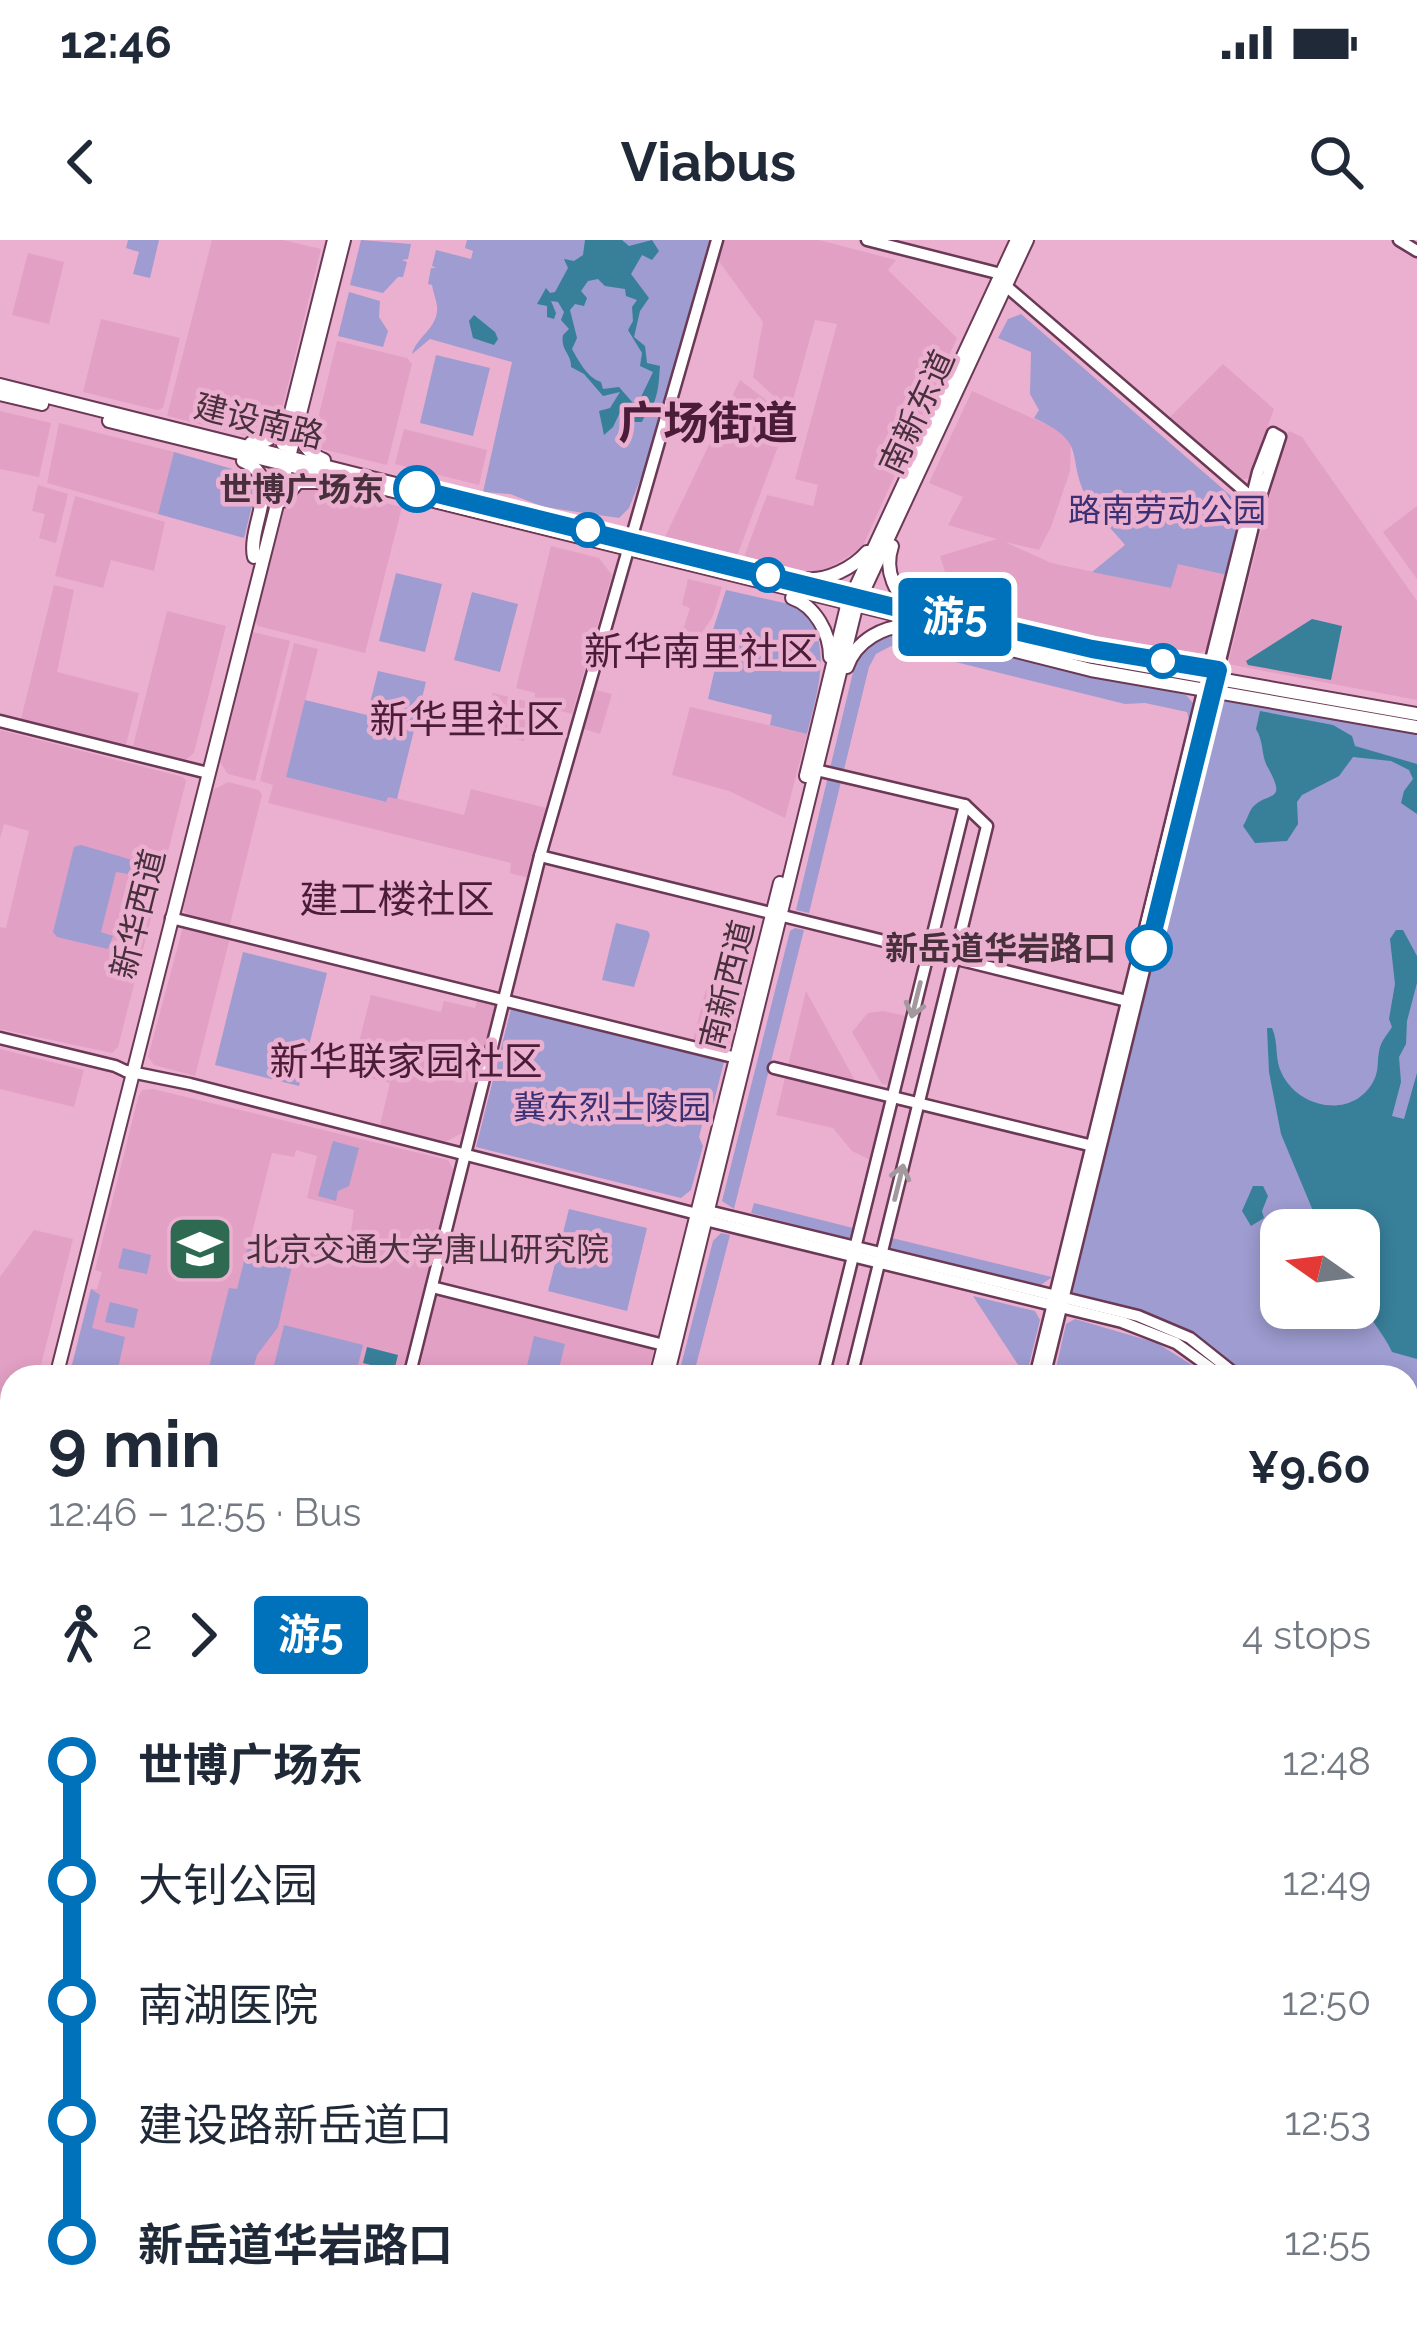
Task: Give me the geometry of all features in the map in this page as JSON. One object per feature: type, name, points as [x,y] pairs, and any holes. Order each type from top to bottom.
[{"type":"main road","points":[[283,460],[334,240]]},
{"type":"main road","points":[[283,460],[344,240]]},
{"type":"main road","name":"南新东道","points":[[854,602],[908,494],[1003,280],[1016,240]]},
{"type":"main road","name":"南新东道","points":[[854,602],[886,520],[1003,280],[1028,240]]},
{"type":"main road","points":[[310,374],[300,430],[308,450],[320,459],[399,484]]},
{"type":"main road","points":[[184,430],[264,442],[281,429],[298,385]]},
{"type":"main road","name":"建设南路","points":[[0,389],[184,430],[384,489],[787,580],[902,618],[1075,659],[1211,679]]},
{"type":"main road","name":"建设南路","points":[[0,389],[167,438],[399,484],[764,585],[922,614],[1066,652],[1417,717]]},
{"type":"main road","points":[[167,438],[257,469],[264,490],[251,544],[254,556]]},
{"type":"main road","name":"新华西道","points":[[56,1365],[283,460]]},
{"type":"main road","name":"新华西道","points":[[130,1072],[171,918],[254,556],[283,460]]},
{"type":"main road","points":[[266,542],[285,494],[298,482],[310,479],[362,490],[384,489]]},
{"type":"main road","points":[[908,494],[908,512],[888,560],[889,571],[908,604],[1211,679]]},
{"type":"main road","points":[[787,580],[818,580],[854,564],[867,554],[886,520]]},
{"type":"main road","points":[[764,585],[805,603],[827,635],[830,696]]},
{"type":"main road","name":"南新西道","points":[[777,915],[854,602]]},
{"type":"main road","points":[[922,614],[943,614]]},
{"type":"main road","points":[[902,618],[930,630],[1066,665],[1211,679]]},
{"type":"main road","points":[[830,696],[861,644],[894,627],[930,630]]},
{"type":"main road","name":"南新西道","points":[[670,1365],[740,1059],[816,770],[830,696]]},
{"type":"main road","name":"南新西道","points":[[659,1365],[703,1215]]},
{"type":"street","points":[[412,1365],[540,856],[717,240]]},
{"type":"street","points":[[1399,240],[1415,246]]},
{"type":"street","points":[[873,241],[1003,280],[1255,501]]},
{"type":"street","points":[[1043,1365],[1255,501],[1276,435]]},
{"type":"street","points":[[0,722],[205,772]]},
{"type":"street","points":[[816,770],[965,805],[987,826],[854,1365]]},
{"type":"street","points":[[827,1365],[965,805]]},
{"type":"street","points":[[540,856],[1132,1002]]},
{"type":"street","points":[[171,918],[740,1059]]},
{"type":"street","points":[[0,1038],[1058,1302],[1149,1330],[1206,1365]]},
{"type":"street","points":[[774,1068],[1096,1147]]},
{"type":"street","points":[[432,1287],[664,1345]]},
{"type":"street","points":[[1058,1302],[1138,1316],[1176,1330],[1223,1365]]},
{"type":"shaded area","points":[[212,240],[283,240],[321,249],[279,422],[256,438],[167,416]]},
{"type":"shaded area","points":[[585,240],[622,240],[629,246],[652,240],[659,251],[652,260],[642,255],[631,274],[649,298],[640,311],[634,337],[645,346],[647,363],[660,366],[656,396],[642,422],[626,422],[632,415],[643,414],[643,406],[623,406],[604,435],[599,411],[610,408],[620,392],[603,396],[571,367],[564,348],[563,335],[569,329],[561,320],[564,312],[558,302],[551,301],[556,313],[554,319],[547,317],[547,306],[537,304],[546,288],[555,292],[568,268],[564,259],[574,261],[583,255]],"holes":[[[598,279],[605,286],[625,289],[626,296],[637,300],[628,330],[642,353],[640,366],[653,372],[633,403],[619,387],[603,389],[572,349],[577,338],[570,310],[575,304],[584,306],[587,298],[581,291],[588,281]]]},
{"type":"shaded area","points":[[724,240],[819,240],[896,260],[888,270],[957,338],[862,548],[821,573],[744,557],[767,495],[813,506],[818,485],[795,479],[837,324],[815,320],[790,411],[753,377],[763,322],[718,260]]},
{"type":"shaded area","points":[[28,253],[64,262],[49,324],[12,315]]},
{"type":"shaded area","points":[[474,315],[495,332],[494,345],[473,338],[469,321]]},
{"type":"shaded area","points":[[101,319],[180,338],[163,408],[83,392]]},
{"type":"shaded area","points":[[337,341],[407,358],[412,364],[387,465],[312,443]]},
{"type":"shaded area","points":[[1223,364],[1274,409],[1249,478],[1240,480],[1169,418]]},
{"type":"shaded area","points":[[740,380],[780,411],[786,425],[737,556],[665,537]]},
{"type":"shaded area","points":[[972,391],[1063,432],[1071,442],[1070,471],[1039,550],[1005,542],[1051,563],[1171,588],[1177,563],[1227,575],[1207,649],[1192,658],[1098,645],[957,610],[940,556],[997,539],[948,525],[963,497],[929,483]]},
{"type":"shaded area","points":[[0,411],[51,423],[39,477],[0,469]]},
{"type":"shaded area","points":[[59,423],[174,452],[158,514],[47,483]]},
{"type":"shaded area","points":[[404,429],[487,450],[479,485],[395,464]]},
{"type":"shaded area","points":[[1289,431],[1302,437],[1417,601],[1417,700],[1228,664]]},
{"type":"shaded area","points":[[306,484],[402,507],[365,653],[258,626],[255,619],[288,496]]},
{"type":"shaded area","points":[[38,485],[68,494],[56,543],[39,538],[45,514],[32,511]]},
{"type":"shaded area","points":[[75,496],[165,522],[154,571],[111,560],[103,588],[55,576]]},
{"type":"shaded area","points":[[1417,506],[1417,579],[1383,532]]},
{"type":"shaded area","points":[[551,546],[599,558],[612,575],[572,714],[534,704],[524,741],[484,731],[493,693],[534,703],[535,693],[516,688]]},
{"type":"shaded area","points":[[688,579],[722,587],[713,616],[699,637],[682,633],[690,608],[682,605]]},
{"type":"shaded area","points":[[54,585],[74,590],[57,672],[139,693],[126,745],[21,719]]},
{"type":"shaded area","points":[[167,611],[226,626],[194,753],[185,760],[133,746]]},
{"type":"shaded area","points":[[1312,619],[1342,626],[1331,680],[1248,665],[1246,661]]},
{"type":"shaded area","points":[[253,632],[290,641],[255,781],[228,774],[220,762]]},
{"type":"shaded area","points":[[294,643],[318,649],[286,777],[385,802],[387,796],[464,815],[471,789],[546,808],[528,878],[510,873],[511,863],[268,803],[273,785],[260,781]]},
{"type":"shaded area","points":[[596,690],[612,694],[600,734],[584,729]]},
{"type":"shaded area","points":[[690,707],[807,734],[785,818],[729,791],[672,775]]},
{"type":"shaded area","points":[[1260,711],[1333,725],[1352,736],[1355,746],[1417,764],[1417,814],[1401,803],[1413,779],[1409,770],[1391,761],[1353,757],[1339,776],[1302,795],[1297,802],[1298,824],[1287,841],[1255,843],[1243,826],[1252,808],[1276,792],[1256,729]]},
{"type":"shaded area","points":[[0,730],[186,781],[118,1047],[112,1053],[0,1029],[0,927],[6,928],[29,831],[4,824],[0,838]]},
{"type":"shaded area","points":[[228,782],[262,795],[229,928],[189,918],[183,909],[213,790]]},
{"type":"shaded area","points":[[183,927],[230,938],[195,1076],[154,1065],[148,1057]]},
{"type":"shaded area","points":[[1396,930],[1403,930],[1417,956],[1417,983],[1406,1044],[1399,1057],[1401,1082],[1392,1116],[1404,1119],[1417,1073],[1417,1359],[1392,1352],[1378,1329],[1380,1209],[1312,1209],[1281,1134],[1269,1072],[1267,1028],[1272,1028],[1280,1068],[1301,1095],[1313,1102],[1341,1105],[1365,1093],[1376,1077],[1381,1045],[1392,1027],[1395,984],[1390,939]]},
{"type":"shaded area","points":[[706,989],[742,998],[729,1049],[693,1041]]},
{"type":"shaded area","points":[[806,991],[864,1097],[884,1103],[870,1160],[852,1151],[833,1128],[776,1115]]},
{"type":"shaded area","points":[[371,995],[441,1012],[444,1001],[475,1008],[478,998],[493,1002],[496,1007],[464,1132],[445,1142],[380,1125],[390,1083],[351,1073]]},
{"type":"shaded area","points":[[868,1013],[906,1016],[889,1085],[882,1084],[852,1032]]},
{"type":"shaded area","points":[[0,1049],[84,1070],[74,1107],[0,1089]]},
{"type":"shaded area","name":"北京交通大学唐山研究院","points":[[153,1089],[448,1160],[454,1171],[406,1365],[72,1365],[91,1289],[97,1289],[102,1272],[95,1270],[142,1090]],"holes":[[[296,1150],[317,1156],[307,1198],[354,1210],[347,1261],[251,1237],[272,1153],[294,1157]]]},
{"type":"shaded area","points":[[1253,1186],[1263,1186],[1268,1196],[1260,1220],[1251,1226],[1242,1211]]},
{"type":"shaded area","points":[[34,1230],[73,1239],[41,1365],[0,1365],[0,1277]]},
{"type":"shaded area","points":[[438,1292],[654,1348],[650,1365],[420,1365]]},
{"type":"shaded area","points":[[367,1347],[398,1355],[396,1365],[363,1363]]},
{"type":"green space","points":[[128,240],[159,240],[150,278],[133,274],[139,252],[126,248]]},
{"type":"green space","points":[[361,240],[411,244],[408,259],[402,260],[407,262],[403,277],[383,293],[350,285]]},
{"type":"green space","points":[[467,240],[709,240],[646,465],[629,508],[619,518],[483,492],[512,362],[430,339],[412,354],[437,314],[428,284],[431,268],[436,268],[432,266],[436,250],[471,259],[473,251],[465,248]]},
{"type":"green space","points":[[349,292],[380,301],[379,317],[388,331],[383,347],[338,336]]},
{"type":"green space","name":"路南劳动公园","points":[[1021,314],[1230,495],[1243,513],[1227,575],[1178,564],[1171,588],[1092,572],[1125,545],[1088,500],[1070,444],[1034,418],[1039,410],[1030,394],[1031,352],[998,338],[1008,319]]},
{"type":"green space","points":[[436,355],[490,368],[473,436],[420,423]]},
{"type":"green space","points":[[174,452],[253,475],[257,486],[244,538],[158,514]]},
{"type":"green space","points":[[396,573],[442,584],[425,652],[379,641]]},
{"type":"green space","points":[[726,590],[793,605],[816,631],[821,665],[807,734],[770,725],[772,715],[708,699],[721,642],[710,639]]},
{"type":"green space","points":[[472,592],[518,604],[500,672],[454,660]]},
{"type":"green space","points":[[894,633],[1186,695],[1193,703],[1189,720],[1187,712],[1125,704],[891,646],[876,654],[869,667],[809,913],[796,910],[855,664],[864,650]]},
{"type":"green space","points":[[378,671],[426,682],[397,799],[388,797],[386,802],[286,777],[305,700],[367,715]]},
{"type":"green space","points":[[1217,697],[1417,731],[1417,1365],[1230,1365],[1165,1323],[1072,1294]]},
{"type":"green space","points":[[74,847],[132,860],[129,874],[116,872],[101,932],[113,936],[108,949],[53,932]]},
{"type":"green space","points":[[616,923],[650,935],[634,987],[602,980]]},
{"type":"green space","points":[[804,930],[734,1209],[722,1201],[790,931]]},
{"type":"green space","points":[[243,952],[327,973],[299,1086],[215,1065]]},
{"type":"green space","name":"冀东烈士陵园","points":[[511,1009],[724,1062],[711,1113],[703,1121],[699,1137],[703,1146],[691,1190],[681,1198],[476,1147]]},
{"type":"green space","points":[[333,1141],[359,1148],[349,1186],[338,1191],[336,1201],[318,1196]]},
{"type":"green space","points":[[754,1203],[853,1228],[850,1239],[751,1213]]},
{"type":"green space","points":[[569,1209],[647,1228],[627,1311],[548,1291]]},
{"type":"green space","points":[[721,1233],[730,1235],[696,1365],[681,1365],[713,1241]]},
{"type":"green space","points":[[892,1238],[1052,1277],[1041,1285],[890,1248]]},
{"type":"green space","points":[[253,1245],[294,1257],[278,1327],[254,1365],[210,1365],[229,1288],[237,1289],[247,1250]]},
{"type":"green space","points":[[123,1248],[151,1255],[147,1274],[118,1268]]},
{"type":"green space","points":[[91,1289],[100,1295],[92,1328],[125,1337],[119,1365],[72,1365]]},
{"type":"green space","points":[[973,1296],[1035,1311],[1040,1320],[1029,1365],[1018,1365]]},
{"type":"green space","points":[[110,1302],[138,1309],[134,1328],[105,1322]]},
{"type":"green space","points":[[1075,1319],[1157,1343],[1192,1365],[1057,1365],[1066,1324]]},
{"type":"green space","points":[[284,1325],[363,1345],[358,1365],[274,1365]]},
{"type":"green space","points":[[534,1336],[565,1344],[560,1365],[527,1365]]},
{"type":"bus line","name":"游5","points":[[417,489],[922,614],[943,614],[1057,642],[1218,670],[1149,948]]},
{"type":"place","name":"世博广场东","points":[[417,489]]},
{"type":"place","name":"新岳道华岩路口","points":[[1149,948]]},
{"type":"place","name":"北京交通大学唐山研究院","points":[[200,1249]]},
{"type":"district","name":"广场街道","points":[[708,423]]},
{"type":"district","name":"新华南里社区","points":[[701,651]]},
{"type":"district","name":"新华里社区","points":[[467,719]]},
{"type":"district","name":"建工楼社区","points":[[397,899]]},
{"type":"district","name":"新华联家园社区","points":[[406,1061]]}]
